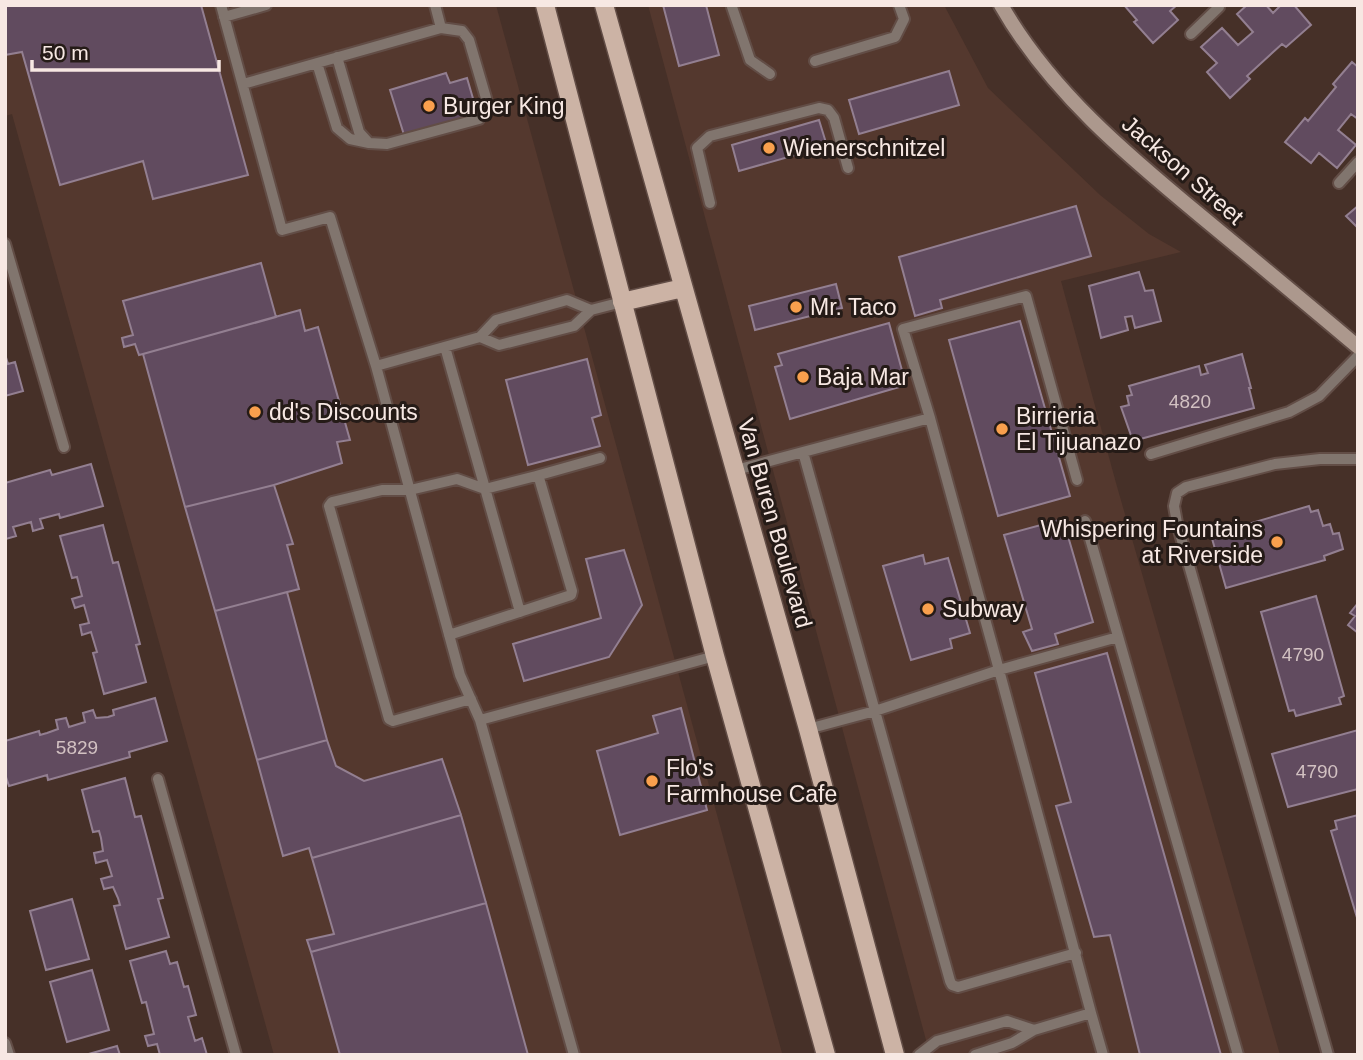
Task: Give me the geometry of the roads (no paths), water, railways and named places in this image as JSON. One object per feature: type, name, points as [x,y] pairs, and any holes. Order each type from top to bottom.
[{"type":"main road","points":[[545,5],[715,656],[826,1055]]},
{"type":"main road","name":"Van Buren Boulevard","points":[[604,5],[808,729],[895,1055]]},
{"type":"main road","name":"Jackson Street","points":[[1001,5],[1042,65],[1080,110],[1140,166],[1358,346]]},
{"type":"main road","points":[[622,302],[683,288]]},
{"type":"lane","points":[[221,5],[282,230],[330,217],[376,366],[460,676],[480,720],[574,1055]]},
{"type":"lane","points":[[224,17],[266,5]]},
{"type":"lane","points":[[435,5],[441,28]]},
{"type":"lane","points":[[816,61],[895,37],[904,19],[899,5]]},
{"type":"lane","points":[[732,6],[750,60],[770,74]]},
{"type":"lane","points":[[1191,34],[1219,6]]},
{"type":"lane","points":[[243,84],[317,63],[337,58],[441,28],[462,31],[470,40],[486,98],[479,119],[387,144],[369,144],[350,139],[337,128],[317,63]]},
{"type":"lane","points":[[337,58],[359,132],[369,144]]},
{"type":"lane","points":[[710,203],[697,148],[703,141],[710,136],[819,107],[828,110],[834,118],[848,168]]},
{"type":"lane","points":[[1339,183],[1358,162]]},
{"type":"lane","points":[[5,244],[64,447]]},
{"type":"lane","points":[[1077,480],[1026,296],[903,329],[930,418],[1103,1055]]},
{"type":"lane","points":[[376,366],[480,337],[496,320],[567,300],[591,310]]},
{"type":"lane","points":[[480,337],[499,345],[574,326],[591,310],[622,302]]},
{"type":"lane","points":[[445,347],[520,612]]},
{"type":"lane","points":[[1151,454],[1289,412],[1320,396],[1358,356]]},
{"type":"lane","points":[[736,470],[930,418]]},
{"type":"lane","points":[[803,452],[952,985],[958,987],[1076,953]]},
{"type":"lane","points":[[471,699],[393,721],[386,715],[329,506],[332,502],[382,490],[410,490],[457,479],[485,489],[600,458]]},
{"type":"lane","points":[[1328,1055],[1174,506],[1177,493],[1186,487],[1275,464],[1320,459],[1358,460]]},
{"type":"lane","points":[[449,635],[568,598],[572,591],[539,478],[536,476]]},
{"type":"lane","points":[[1085,521],[1238,1055]]},
{"type":"lane","points":[[808,729],[875,711],[999,670],[1118,637]]},
{"type":"lane","points":[[480,720],[715,656]]},
{"type":"lane","points":[[158,779],[236,1055]]},
{"type":"lane","points":[[975,1055],[1012,1043],[1034,1030],[1091,1013]]},
{"type":"lane","points":[[919,1055],[937,1041],[1007,1021],[1034,1030]]},
{"type":"lane","points":[[5,1043],[9,1055]]},
{"type":"place","name":"Burger King","points":[[429,106]]},
{"type":"place","name":"Wienerschnitzel","points":[[769,148]]},
{"type":"place","name":"Mr. Taco","points":[[796,307]]},
{"type":"place","name":"Baja Mar","points":[[803,377]]},
{"type":"place","name":"dd's Discounts","points":[[255,412]]},
{"type":"place","name":"Birrieria El Tijuanazo","points":[[1002,429]]},
{"type":"place","name":"Whispering Fountains at Riverside","points":[[1277,542]]},
{"type":"place","name":"Subway","points":[[928,609]]},
{"type":"place","name":"Flo's Farmhouse Cafe","points":[[652,781]]}]
